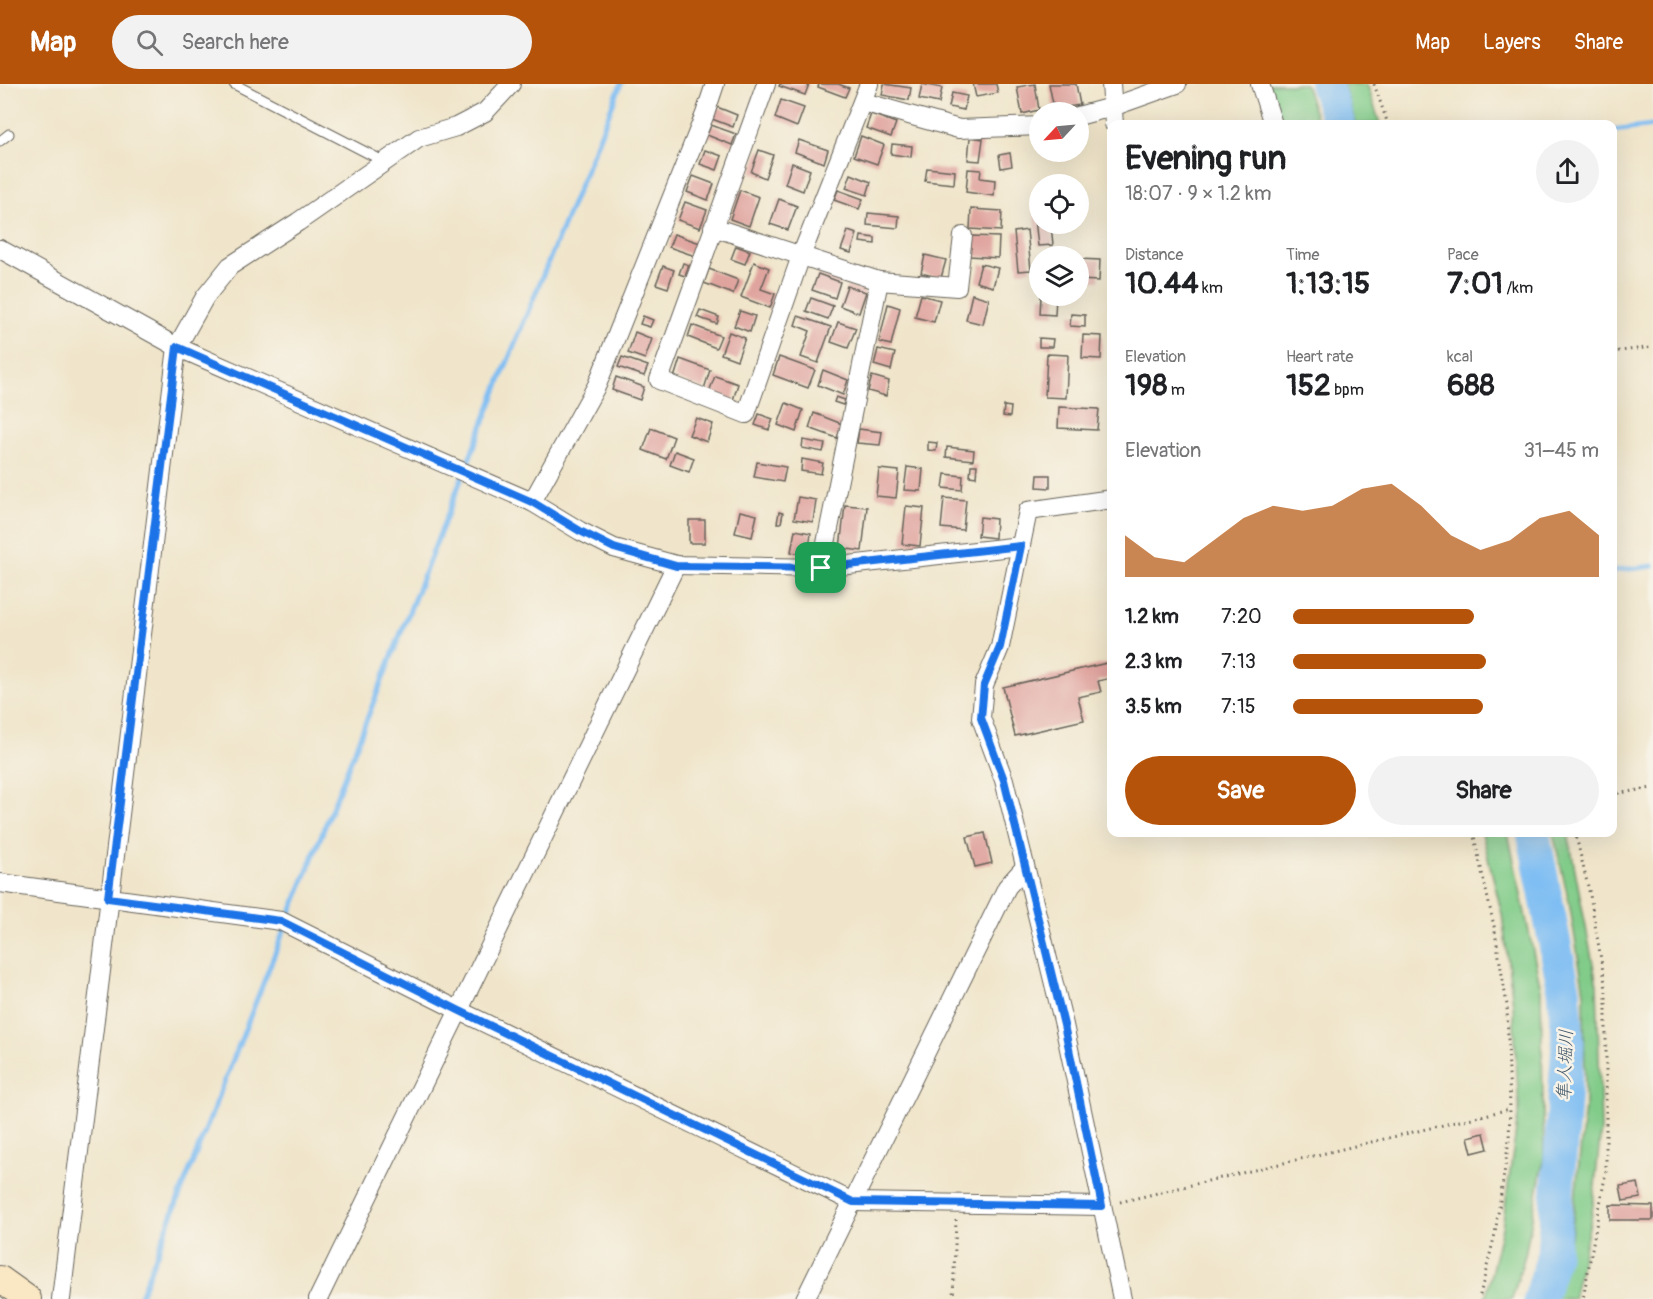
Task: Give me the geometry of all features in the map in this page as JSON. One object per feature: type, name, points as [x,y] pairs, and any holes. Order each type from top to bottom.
[{"type":"street","points":[[532,502],[597,385],[715,84]]},
{"type":"street","points":[[766,84],[659,380],[746,414],[801,256],[869,84]]},
{"type":"street","points":[[1111,84],[1113,116]]},
{"type":"street","points":[[1089,116],[1113,116],[1177,84]]},
{"type":"street","points":[[1260,84],[1272,120]]},
{"type":"street","points":[[61,1299],[108,898],[177,347],[205,297],[230,266],[419,138],[456,127],[485,112],[509,85]]},
{"type":"street","points":[[863,102],[959,129],[1029,126]]},
{"type":"street","points":[[713,227],[879,281],[957,287],[963,237]]},
{"type":"street","points":[[0,249],[177,347],[532,502],[580,531],[614,548],[676,566],[821,568],[1021,546]]},
{"type":"street","points":[[821,568],[879,281]]},
{"type":"street","points":[[1107,500],[1028,511],[1000,647],[984,685],[981,718],[1004,780],[1064,1025],[1122,1299]]},
{"type":"street","points":[[318,1299],[676,566]]},
{"type":"street","points":[[805,1299],[1007,887],[1025,867]]},
{"type":"street","points":[[0,884],[281,921],[458,1010],[853,1202],[1102,1206]]},
{"type":"street","points":[[0,1279],[28,1299]]},
{"type":"lane","points":[[234,84],[385,162]]},
{"type":"lane","points":[[0,141],[9,134]]},
{"type":"path","points":[[1374,84],[1387,120]]},
{"type":"path","points":[[1617,351],[1653,347]]},
{"type":"path","points":[[1617,793],[1653,788]]},
{"type":"path","points":[[1474,837],[1494,926],[1507,1005],[1510,1109],[1509,1140],[1495,1234],[1479,1299]]},
{"type":"path","points":[[1576,837],[1590,895],[1606,989],[1606,1171],[1583,1299]]},
{"type":"path","points":[[1102,1206],[1510,1109]]},
{"type":"path","points":[[953,1299],[957,1204]]},
{"type":"green space","points":[[1268,84],[1305,84],[1317,120],[1282,120]]},
{"type":"green space","points":[[1343,84],[1367,84],[1379,120],[1355,120]]},
{"type":"green space","points":[[1483,837],[1509,837],[1541,989],[1544,1157],[1525,1255],[1512,1299],[1485,1299],[1502,1228],[1519,1109],[1513,1004],[1502,914]]},
{"type":"green space","points":[[1554,837],[1569,837],[1597,985],[1601,1129],[1592,1214],[1573,1299],[1556,1299],[1571,1237],[1585,1107],[1584,992],[1569,902]]},
{"type":"building","points":[[780,84],[809,84],[805,95],[779,86]]},
{"type":"building","points":[[819,84],[838,84],[849,88],[845,97],[818,87]]},
{"type":"building","points":[[884,84],[911,88],[909,100],[882,95]]},
{"type":"building","points":[[922,84],[942,88],[939,103],[919,99]]},
{"type":"building","points":[[973,84],[996,84],[998,93],[976,97]]},
{"type":"building","points":[[1035,84],[1038,102],[1029,102],[1029,112],[1022,114],[1017,87]]},
{"type":"building","points":[[1049,84],[1076,84],[1079,102],[1053,102]]},
{"type":"building","points":[[952,93],[967,96],[964,110],[949,107]]},
{"type":"building","points":[[781,100],[804,108],[797,127],[775,118]]},
{"type":"building","points":[[717,107],[737,115],[733,127],[712,119]]},
{"type":"building","points":[[871,114],[896,123],[891,137],[866,128]]},
{"type":"building","points":[[711,125],[736,134],[732,145],[707,135]]},
{"type":"building","points":[[861,136],[884,145],[877,164],[854,156]]},
{"type":"building","points":[[970,137],[983,139],[980,161],[968,160]]},
{"type":"building","points":[[799,140],[828,150],[824,163],[795,152]]},
{"type":"building","points":[[892,144],[912,146],[911,157],[891,154]]},
{"type":"building","points":[[705,150],[722,156],[717,170],[700,164]]},
{"type":"building","points":[[759,150],[773,155],[765,178],[751,172]]},
{"type":"building","points":[[1010,153],[1012,166],[1001,168],[999,155]]},
{"type":"building","points":[[792,163],[810,170],[803,191],[785,184]]},
{"type":"building","points":[[927,168],[955,171],[954,184],[925,181]]},
{"type":"building","points":[[968,169],[981,170],[980,178],[995,180],[994,196],[966,192]]},
{"type":"building","points":[[851,174],[871,182],[867,195],[846,188]]},
{"type":"building","points":[[693,176],[714,184],[708,200],[687,192]]},
{"type":"building","points":[[740,190],[759,197],[749,226],[730,219]]},
{"type":"building","points":[[838,190],[863,199],[859,209],[834,200]]},
{"type":"building","points":[[779,199],[797,206],[788,230],[770,224]]},
{"type":"building","points":[[685,202],[707,210],[700,228],[678,220]]},
{"type":"building","points":[[971,209],[1002,211],[1001,231],[970,229]]},
{"type":"building","points":[[868,213],[899,216],[898,228],[867,225]]},
{"type":"building","points":[[1027,230],[1029,270],[1018,271],[1014,232]]},
{"type":"building","points":[[848,231],[857,234],[851,253],[841,250]]},
{"type":"building","points":[[674,234],[700,243],[695,256],[669,247]]},
{"type":"building","points":[[1037,234],[1052,234],[1053,245],[1038,246]]},
{"type":"building","points":[[861,236],[875,238],[875,244],[860,242]]},
{"type":"building","points":[[971,236],[999,237],[998,258],[970,256]]},
{"type":"building","points":[[736,246],[750,251],[745,264],[731,259]]},
{"type":"building","points":[[925,255],[946,260],[941,278],[921,273]]},
{"type":"building","points":[[1089,260],[1100,260],[1099,281],[1089,281]]},
{"type":"building","points":[[754,262],[769,268],[761,289],[775,294],[770,308],[741,297]]},
{"type":"building","points":[[683,263],[689,265],[685,276],[679,274]]},
{"type":"building","points":[[981,264],[998,268],[993,287],[976,282]]},
{"type":"building","points":[[663,266],[674,270],[668,288],[656,284]]},
{"type":"building","points":[[709,269],[738,280],[733,294],[704,283]]},
{"type":"building","points":[[818,274],[840,282],[835,298],[812,290]]},
{"type":"building","points":[[847,286],[866,292],[859,313],[840,306]]},
{"type":"building","points":[[972,294],[989,299],[983,324],[966,320]]},
{"type":"building","points":[[921,295],[940,300],[934,322],[915,317]]},
{"type":"building","points":[[811,298],[833,306],[828,319],[806,311]]},
{"type":"building","points":[[888,304],[900,308],[891,345],[879,342]]},
{"type":"building","points":[[1040,306],[1055,306],[1055,315],[1040,314]]},
{"type":"building","points":[[700,310],[719,317],[717,324],[697,317]]},
{"type":"building","points":[[740,311],[755,316],[750,332],[734,326]]},
{"type":"building","points":[[1071,314],[1085,315],[1085,327],[1070,326]]},
{"type":"building","points":[[643,316],[653,320],[650,327],[640,324]]},
{"type":"building","points":[[798,316],[831,327],[818,363],[801,357],[810,331],[795,325]]},
{"type":"building","points":[[838,322],[856,328],[848,348],[831,342]]},
{"type":"building","points":[[692,325],[721,336],[716,348],[688,337]]},
{"type":"building","points":[[635,332],[652,339],[645,359],[628,353]]},
{"type":"building","points":[[729,332],[745,338],[737,360],[721,354]]},
{"type":"building","points":[[1083,335],[1102,336],[1101,359],[1082,358]]},
{"type":"building","points":[[1039,338],[1053,339],[1052,347],[1039,347]]},
{"type":"building","points":[[878,349],[895,353],[891,370],[874,365]]},
{"type":"building","points":[[1047,354],[1068,355],[1066,398],[1045,397]]},
{"type":"building","points":[[622,357],[648,366],[644,376],[618,367]]},
{"type":"building","points":[[779,357],[815,370],[808,388],[773,375]]},
{"type":"building","points":[[680,359],[710,370],[704,389],[674,378]]},
{"type":"building","points":[[823,370],[848,380],[843,395],[818,385]]},
{"type":"building","points":[[715,376],[738,384],[733,400],[709,392]]},
{"type":"building","points":[[872,376],[889,381],[886,396],[868,391]]},
{"type":"building","points":[[616,377],[644,387],[640,400],[612,390]]},
{"type":"building","points":[[836,397],[845,400],[843,405],[834,402]]},
{"type":"building","points":[[786,403],[803,410],[796,432],[778,425]]},
{"type":"building","points":[[1004,406],[1011,407],[1010,417],[1003,416]]},
{"type":"building","points":[[1059,407],[1099,409],[1097,430],[1058,428]]},
{"type":"building","points":[[814,413],[842,424],[837,438],[809,428]]},
{"type":"building","points":[[759,414],[773,419],[769,430],[755,425]]},
{"type":"building","points":[[696,418],[713,424],[707,442],[689,435]]},
{"type":"building","points":[[651,428],[674,437],[666,459],[643,450]]},
{"type":"building","points":[[859,429],[882,432],[880,445],[857,443]]},
{"type":"building","points":[[803,440],[825,444],[823,452],[802,448]]},
{"type":"building","points":[[928,442],[937,443],[936,451],[928,450]]},
{"type":"building","points":[[947,447],[974,450],[973,460],[946,457]]},
{"type":"building","points":[[675,451],[694,458],[689,472],[670,465]]},
{"type":"building","points":[[802,459],[823,463],[821,474],[801,471]]},
{"type":"building","points":[[757,462],[786,467],[783,482],[754,477]]},
{"type":"building","points":[[971,465],[977,465],[976,477],[970,476]]},
{"type":"building","points":[[907,467],[923,469],[921,491],[904,490]]},
{"type":"building","points":[[879,469],[899,471],[896,498],[876,496]]},
{"type":"building","points":[[945,474],[963,476],[962,490],[943,488]]},
{"type":"building","points":[[1038,475],[1050,475],[1050,488],[1037,487]]},
{"type":"building","points":[[798,497],[816,500],[813,522],[794,519]]},
{"type":"building","points":[[944,498],[966,500],[963,530],[941,528]]},
{"type":"building","points":[[845,505],[867,507],[862,551],[840,548]]},
{"type":"building","points":[[906,506],[924,508],[920,546],[902,544]]},
{"type":"building","points":[[740,511],[757,515],[752,537],[735,533]]},
{"type":"building","points":[[779,512],[783,513],[781,523],[777,523]]},
{"type":"building","points":[[980,517],[996,519],[995,538],[978,536]]},
{"type":"building","points":[[689,520],[705,520],[705,543],[689,543]]},
{"type":"building","points":[[795,530],[811,533],[808,555],[791,552]]},
{"type":"building","points":[[1107,663],[1107,679],[1098,681],[1101,692],[1078,697],[1084,720],[1015,736],[1003,687]]},
{"type":"building","points":[[985,833],[992,863],[975,867],[967,837]]},
{"type":"building","points":[[1484,1133],[1488,1149],[1472,1153],[1468,1137]]},
{"type":"building","points":[[1638,1183],[1641,1198],[1623,1201],[1620,1186]]},
{"type":"building","points":[[1610,1205],[1653,1206],[1653,1220],[1610,1220]]},
{"type":"waterway","points":[[139,1299],[505,368],[621,84]]},
{"type":"waterway","name":"隼人堀川","points":[[1326,84],[1338,120]]},
{"type":"waterway","points":[[1617,130],[1653,126]]},
{"type":"waterway","points":[[1617,570],[1653,566]]},
{"type":"waterway","name":"隼人堀川","points":[[1534,837],[1564,990],[1568,1044],[1553,1256],[1540,1299]]},
{"type":"route","points":[[177,347],[532,502],[580,531],[614,548],[676,566],[821,568],[1021,546],[1000,647],[984,685],[981,718],[1004,780],[1064,1025],[1102,1206],[853,1202],[458,1010],[281,921],[108,898],[177,347]]}]
